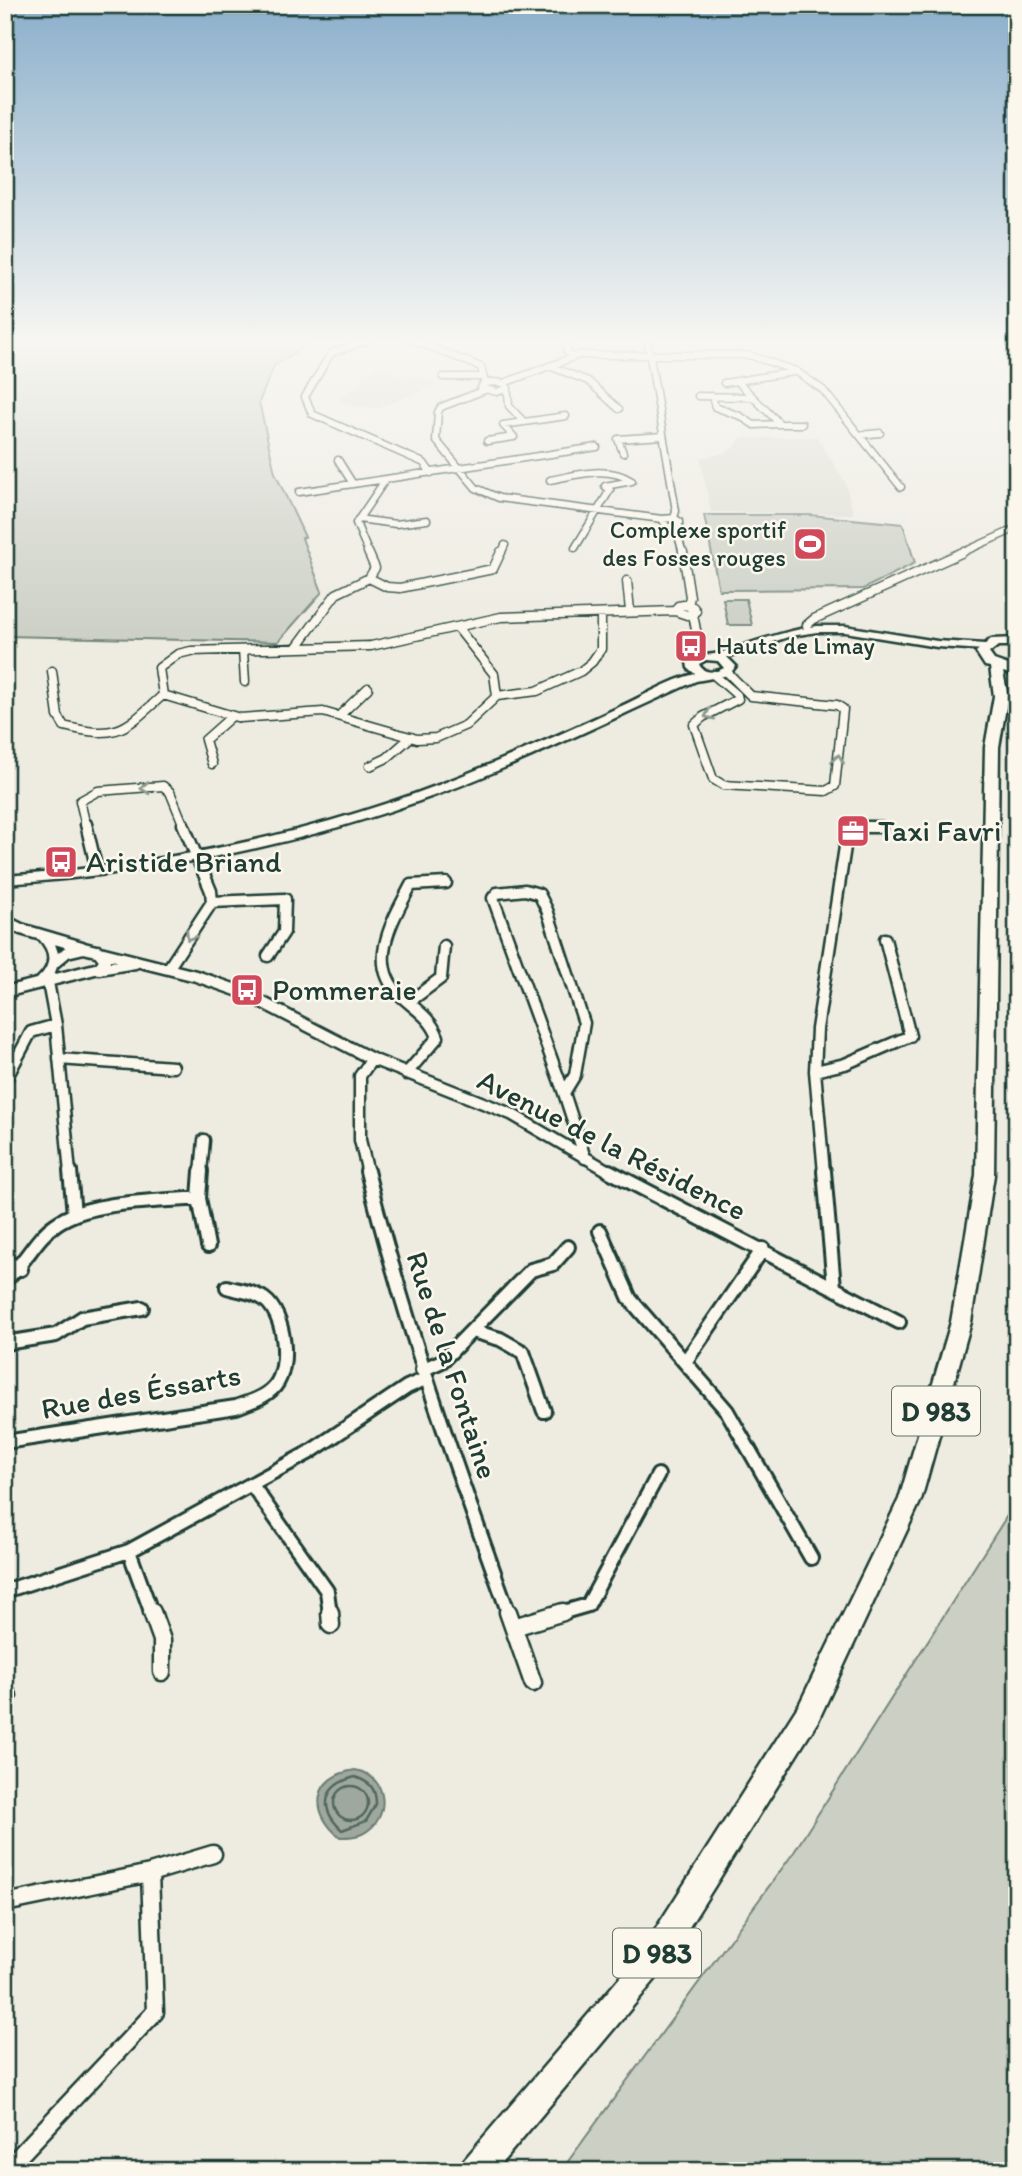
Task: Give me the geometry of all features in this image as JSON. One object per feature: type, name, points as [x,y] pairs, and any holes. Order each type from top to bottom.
[{"type":"main road","points":[[5,872],[96,866],[195,855],[330,821],[423,790],[569,729],[686,674],[695,663],[808,629],[845,629],[984,652],[1011,642],[1017,632]]},
{"type":"main road","points":[[5,880],[64,877],[195,855],[331,825],[419,797],[501,764],[689,680],[729,668],[733,660],[783,635]]},
{"type":"main road","points":[[984,652],[1012,681]]},
{"type":"main road","points":[[714,657],[729,668]]},
{"type":"main road","points":[[695,663],[698,672],[711,675]]},
{"type":"main road","name":"D 983","points":[[475,2171],[649,1965],[809,1712],[910,1500],[961,1322],[985,1175],[992,747],[1012,681],[996,667]]},
{"type":"street","points":[[373,441],[424,463],[431,473]]},
{"type":"street","points":[[436,441],[476,488],[493,496],[662,519],[674,518],[680,524],[676,528]]},
{"type":"street","points":[[619,441],[623,453]]},
{"type":"street","points":[[664,441],[676,511],[674,518]]},
{"type":"street","points":[[864,441],[901,486]]},
{"type":"street","points":[[299,492],[597,447]]},
{"type":"street","points":[[338,460],[353,484]]},
{"type":"street","points":[[550,480],[606,472],[628,477],[632,481],[605,486]]},
{"type":"street","points":[[575,548],[610,490],[593,474]]},
{"type":"street","points":[[296,648],[336,594],[369,578],[375,568],[356,523],[386,479]]},
{"type":"street","points":[[358,519],[396,524],[427,520]]},
{"type":"street","points":[[662,519],[667,527],[676,528]]},
{"type":"street","points":[[676,528],[682,545],[690,597],[688,605]]},
{"type":"street","points":[[808,629],[807,625],[814,619],[1017,528]]},
{"type":"street","points":[[369,578],[387,587],[400,588],[493,569],[505,545]]},
{"type":"street","points":[[627,581],[630,611]]},
{"type":"street","points":[[675,611],[678,606],[688,605],[695,608],[693,614],[699,646],[695,663]]},
{"type":"street","points":[[163,695],[159,668],[178,654],[371,646],[501,617],[601,615],[630,611],[675,611],[684,615],[693,614]]},
{"type":"street","points":[[497,696],[511,698],[528,695],[586,669],[600,651],[603,633],[601,615]]},
{"type":"street","points":[[457,627],[494,674],[497,696]]},
{"type":"street","points":[[699,646],[714,657]]},
{"type":"street","points":[[243,650],[245,682]]},
{"type":"street","points":[[711,675],[738,698],[730,705],[698,720],[694,725],[713,779],[723,785],[831,790],[835,786],[843,709],[837,705],[751,696],[731,678],[729,668]]},
{"type":"street","points":[[52,671],[58,716],[62,723],[93,734],[105,736],[123,730],[163,695]]},
{"type":"street","points":[[339,716],[368,688]]},
{"type":"street","points":[[163,695],[240,718],[323,712],[411,737],[436,738],[466,725],[497,696]]},
{"type":"street","points":[[212,764],[205,740],[232,716]]},
{"type":"street","points":[[370,766],[387,758],[411,737]]},
{"type":"street","points":[[96,866],[80,802],[98,791],[163,786],[170,792],[211,891],[212,902],[168,969]]},
{"type":"street","points":[[834,1287],[815,1071],[817,1029],[847,834],[857,827],[881,827]]},
{"type":"street","points":[[406,1074],[438,1037],[433,1022],[396,992],[388,982],[383,966],[385,936],[411,885],[446,883]]},
{"type":"street","points":[[565,1093],[575,1075],[584,1023],[547,910],[538,894],[525,890],[497,893],[493,898],[565,1093],[585,1158]]},
{"type":"street","points":[[212,902],[285,899],[284,932],[268,956]]},
{"type":"street","points":[[5,921],[42,936],[84,948]]},
{"type":"street","points":[[42,936],[53,947],[55,973],[68,976]]},
{"type":"street","points":[[815,1071],[845,1064],[910,1036],[886,939]]},
{"type":"street","points":[[409,1002],[441,978],[444,946]]},
{"type":"street","points":[[74,1214],[56,1025],[44,982],[53,965],[67,952],[84,948]]},
{"type":"street","name":"Avenue de la Résidence","points":[[84,948],[168,969],[254,998],[372,1059],[511,1114],[585,1158],[898,1322]]},
{"type":"street","points":[[94,970],[105,962],[104,956],[97,951]]},
{"type":"street","name":"Avenue de la Résidence","points":[[5,992],[94,970],[142,963]]},
{"type":"street","points":[[5,1081],[31,1032],[56,1025]]},
{"type":"street","points":[[59,1059],[173,1067]]},
{"type":"street","name":"Rue de la Fontaine","points":[[372,1059],[360,1076],[360,1140],[383,1236],[424,1375],[533,1683]]},
{"type":"street","points":[[204,1140],[199,1198],[208,1246]]},
{"type":"street","points":[[5,1280],[21,1269],[54,1224],[74,1214],[199,1198]]},
{"type":"street","points":[[600,1231],[630,1298],[727,1411],[811,1558]]},
{"type":"street","points":[[5,1591],[130,1551],[310,1452],[442,1361],[531,1270],[553,1264],[568,1247]]},
{"type":"street","points":[[685,1362],[763,1250]]},
{"type":"street","points":[[5,1261],[21,1269]]},
{"type":"street","name":"Rue des Éssarts","points":[[5,1442],[236,1407],[263,1396],[278,1381],[283,1361],[278,1317],[265,1299],[227,1287]]},
{"type":"street","points":[[5,1343],[56,1335],[82,1318],[142,1308]]},
{"type":"street","points":[[472,1331],[500,1339],[523,1352],[544,1411]]},
{"type":"street","points":[[514,1627],[588,1605],[658,1475]]},
{"type":"street","points":[[252,1485],[327,1591],[331,1625]]},
{"type":"street","points":[[130,1551],[162,1640],[162,1672]]},
{"type":"street","points":[[5,1903],[150,1873],[214,1854]]},
{"type":"street","points":[[5,2171],[155,2011],[150,1873]]},
{"type":"shaded area","points":[[5,441],[268,441],[275,473],[305,537],[302,538],[322,592],[278,642],[5,636]]},
{"type":"shaded area","points":[[739,441],[819,441],[846,484],[853,514],[711,512],[700,458],[725,453],[736,446]]},
{"type":"shaded area","name":"Complexe sportif des Fosses rouges","points":[[704,515],[810,515],[903,524],[915,563],[863,589],[719,590]]},
{"type":"shaded area","points":[[723,599],[746,599],[752,625],[728,625]]},
{"type":"shaded area","points":[[1017,1500],[1017,2171],[561,2171],[794,1852]]},
{"type":"water","points":[[355,1770],[375,1780],[380,1789],[382,1809],[372,1827],[362,1834],[340,1837],[323,1817],[320,1797],[330,1780]]},
{"type":"place","name":"Complexe sportif des Fosses rouges","points":[[810,544]]},
{"type":"place","name":"Hauts de Limay","points":[[691,646]]},
{"type":"place","name":"Taxi Favri","points":[[853,831]]},
{"type":"place","name":"Aristide Briand","points":[[61,862]]},
{"type":"place","name":"Pommeraie","points":[[247,990]]}]
